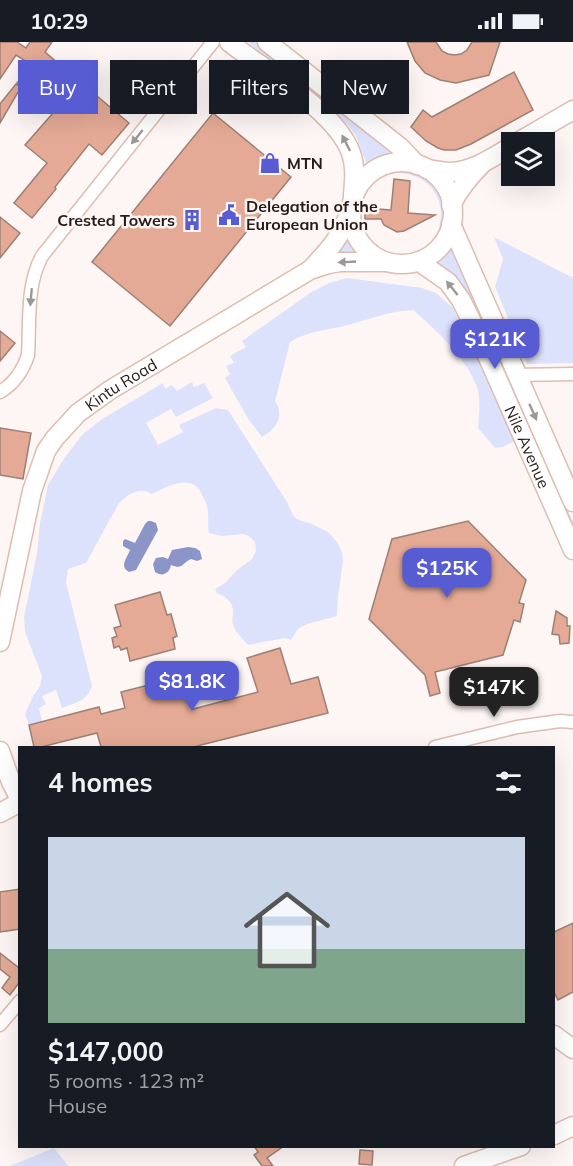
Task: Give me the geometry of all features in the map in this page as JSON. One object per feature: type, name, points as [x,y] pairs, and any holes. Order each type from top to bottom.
[{"type":"main road","points":[[229,42],[297,93],[337,128],[348,147],[353,162],[355,173],[352,204],[353,228],[362,245],[386,262],[397,264],[418,261],[437,250],[444,241],[451,224],[451,205],[448,192],[442,183],[435,175],[267,42]]},
{"type":"main road","points":[[535,132],[573,110]]},
{"type":"main road","points":[[310,270],[338,238],[346,224],[362,181],[377,168],[397,163],[450,172],[483,163],[501,152]]},
{"type":"main road","points":[[451,205],[459,190],[483,163]]},
{"type":"main road","name":"Nile Avenue","points":[[451,224],[573,502]]},
{"type":"main road","name":"Nile Avenue","points":[[418,261],[448,282],[461,300],[573,550]]},
{"type":"main road","name":"Kintu Road","points":[[0,642],[32,491],[46,451],[78,413],[110,390],[310,270],[340,262],[386,262]]},
{"type":"main road","points":[[0,751],[18,797]]},
{"type":"main road","points":[[0,813],[18,802]]},
{"type":"main road","points":[[555,1036],[573,1049]]},
{"type":"main road","points":[[555,1135],[573,1126]]},
{"type":"main road","points":[[464,1166],[515,1148]]},
{"type":"street","points":[[0,392],[15,380],[25,366],[28,355],[32,285],[42,256],[213,42]]},
{"type":"street","points":[[517,375],[573,374]]},
{"type":"street","points":[[560,721],[573,711]]},
{"type":"street","points":[[439,746],[517,728],[560,721],[573,722]]},
{"type":"street","points":[[0,1025],[18,1002]]},
{"type":"shaded area","points":[[248,42],[258,42],[280,60],[270,60]]},
{"type":"shaded area","points":[[309,84],[321,94],[321,103],[309,93]]},
{"type":"shaded area","points":[[335,114],[346,114],[392,154],[367,165],[356,136],[348,125]]},
{"type":"shaded area","points":[[396,169],[416,173],[430,182],[439,195],[444,210],[443,225],[437,238],[426,249],[409,256],[390,256],[375,249],[364,237],[358,222],[357,205],[363,190],[376,177]],"holes":[[[396,173],[415,176],[429,185],[437,198],[441,212],[439,227],[432,240],[421,249],[404,254],[387,252],[373,245],[364,233],[360,219],[361,204],[367,190],[379,179]]]},
{"type":"shaded area","points":[[346,234],[358,256],[333,255]]},
{"type":"shaded area","points":[[494,237],[573,278],[573,363],[527,364],[495,287],[503,259]]},
{"type":"shaded area","points":[[452,248],[573,522],[573,537],[437,263]]},
{"type":"shaded area","points":[[347,278],[422,288],[436,293],[453,308],[515,435],[513,442],[495,448],[478,428],[479,395],[469,371],[452,348],[413,310],[311,333],[290,342],[275,401],[279,412],[278,422],[262,437],[249,420],[225,378],[230,374],[226,366],[234,363],[230,356],[246,347],[242,341],[310,293],[329,283]]},
{"type":"shaded area","points":[[192,382],[194,387],[204,383],[213,398],[176,417],[171,409],[146,423],[158,445],[183,432],[179,425],[216,408],[228,410],[287,502],[294,517],[328,532],[337,542],[343,561],[337,616],[307,624],[298,629],[291,640],[285,638],[248,645],[233,625],[230,601],[217,593],[215,589],[252,559],[256,551],[255,542],[243,534],[222,536],[209,533],[206,504],[198,488],[193,484],[180,483],[152,494],[143,491],[134,492],[119,503],[86,563],[68,569],[66,582],[92,686],[90,691],[77,703],[62,708],[56,690],[42,696],[46,704],[39,708],[42,721],[29,725],[25,714],[40,686],[42,676],[25,632],[24,617],[48,485],[82,435],[102,419],[163,383],[165,389],[172,385],[177,391]]},
{"type":"shaded area","points":[[54,1148],[68,1166],[10,1166]]},
{"type":"water","points":[[148,521],[156,523],[158,530],[136,570],[129,572],[124,565],[130,550],[123,546],[123,541],[125,539],[135,543]]},
{"type":"water","points":[[188,547],[200,551],[202,559],[197,561],[191,559],[180,566],[171,565],[165,574],[155,572],[153,564],[156,558],[168,559],[172,550]]},
{"type":"building","points":[[0,42],[17,42],[26,48],[30,42],[52,42],[45,52],[54,60],[24,60],[16,55],[0,79]]},
{"type":"building","points":[[407,42],[436,42],[442,51],[455,55],[467,50],[472,42],[500,42],[489,75],[456,83],[440,80],[425,73],[415,61]]},
{"type":"building","points":[[514,72],[533,110],[471,144],[456,150],[444,150],[426,141],[411,127],[423,110],[432,117]]},
{"type":"building","points":[[16,84],[18,85],[18,92],[0,123],[0,104]]},
{"type":"building","points":[[98,97],[110,107],[110,114],[118,114],[129,123],[102,155],[89,144],[32,218],[14,203],[47,163],[25,145],[52,114],[98,114]]},
{"type":"building","name":"Crested Towers","points":[[212,114],[291,177],[170,326],[92,262]]},
{"type":"building","points":[[394,179],[410,181],[408,213],[435,215],[404,231],[397,232],[384,225],[381,219],[365,219],[365,208],[391,210]]},
{"type":"building","points":[[0,217],[20,233],[0,258]]},
{"type":"building","points":[[0,331],[15,343],[0,361]]},
{"type":"building","points":[[0,428],[31,433],[23,479],[0,475]]},
{"type":"building","points":[[468,521],[526,580],[519,603],[524,604],[520,622],[514,620],[503,655],[435,672],[440,693],[430,696],[425,675],[369,619],[392,539]]},
{"type":"building","points":[[160,592],[167,615],[171,614],[177,636],[173,638],[175,649],[130,661],[127,648],[121,650],[119,646],[114,648],[112,638],[117,636],[114,628],[121,626],[115,605]]},
{"type":"building","points":[[556,611],[567,618],[567,626],[570,626],[569,643],[560,644],[559,635],[552,634]]},
{"type":"building","points":[[280,648],[291,684],[318,677],[328,713],[197,746],[101,746],[97,733],[45,746],[34,746],[29,725],[99,707],[101,714],[125,708],[121,692],[184,676],[193,709],[258,692],[247,658]]},
{"type":"building","points":[[18,889],[18,929],[0,932],[0,892]]},
{"type":"building","points":[[573,923],[573,992],[558,1000],[555,994],[555,932]]},
{"type":"building","points":[[0,953],[18,967],[18,984],[10,995],[2,988],[10,977],[0,969]]},
{"type":"building","points":[[255,1148],[281,1148],[267,1158],[273,1166],[262,1166],[254,1155],[258,1152]]},
{"type":"building","points":[[360,1150],[373,1151],[372,1165],[359,1164]]},
{"type":"place","name":"MTN","points":[[270,163]]},
{"type":"place","name":"Delegation of the European Union","points":[[229,215]]},
{"type":"place","name":"Crested Towers","points":[[192,220]]}]
